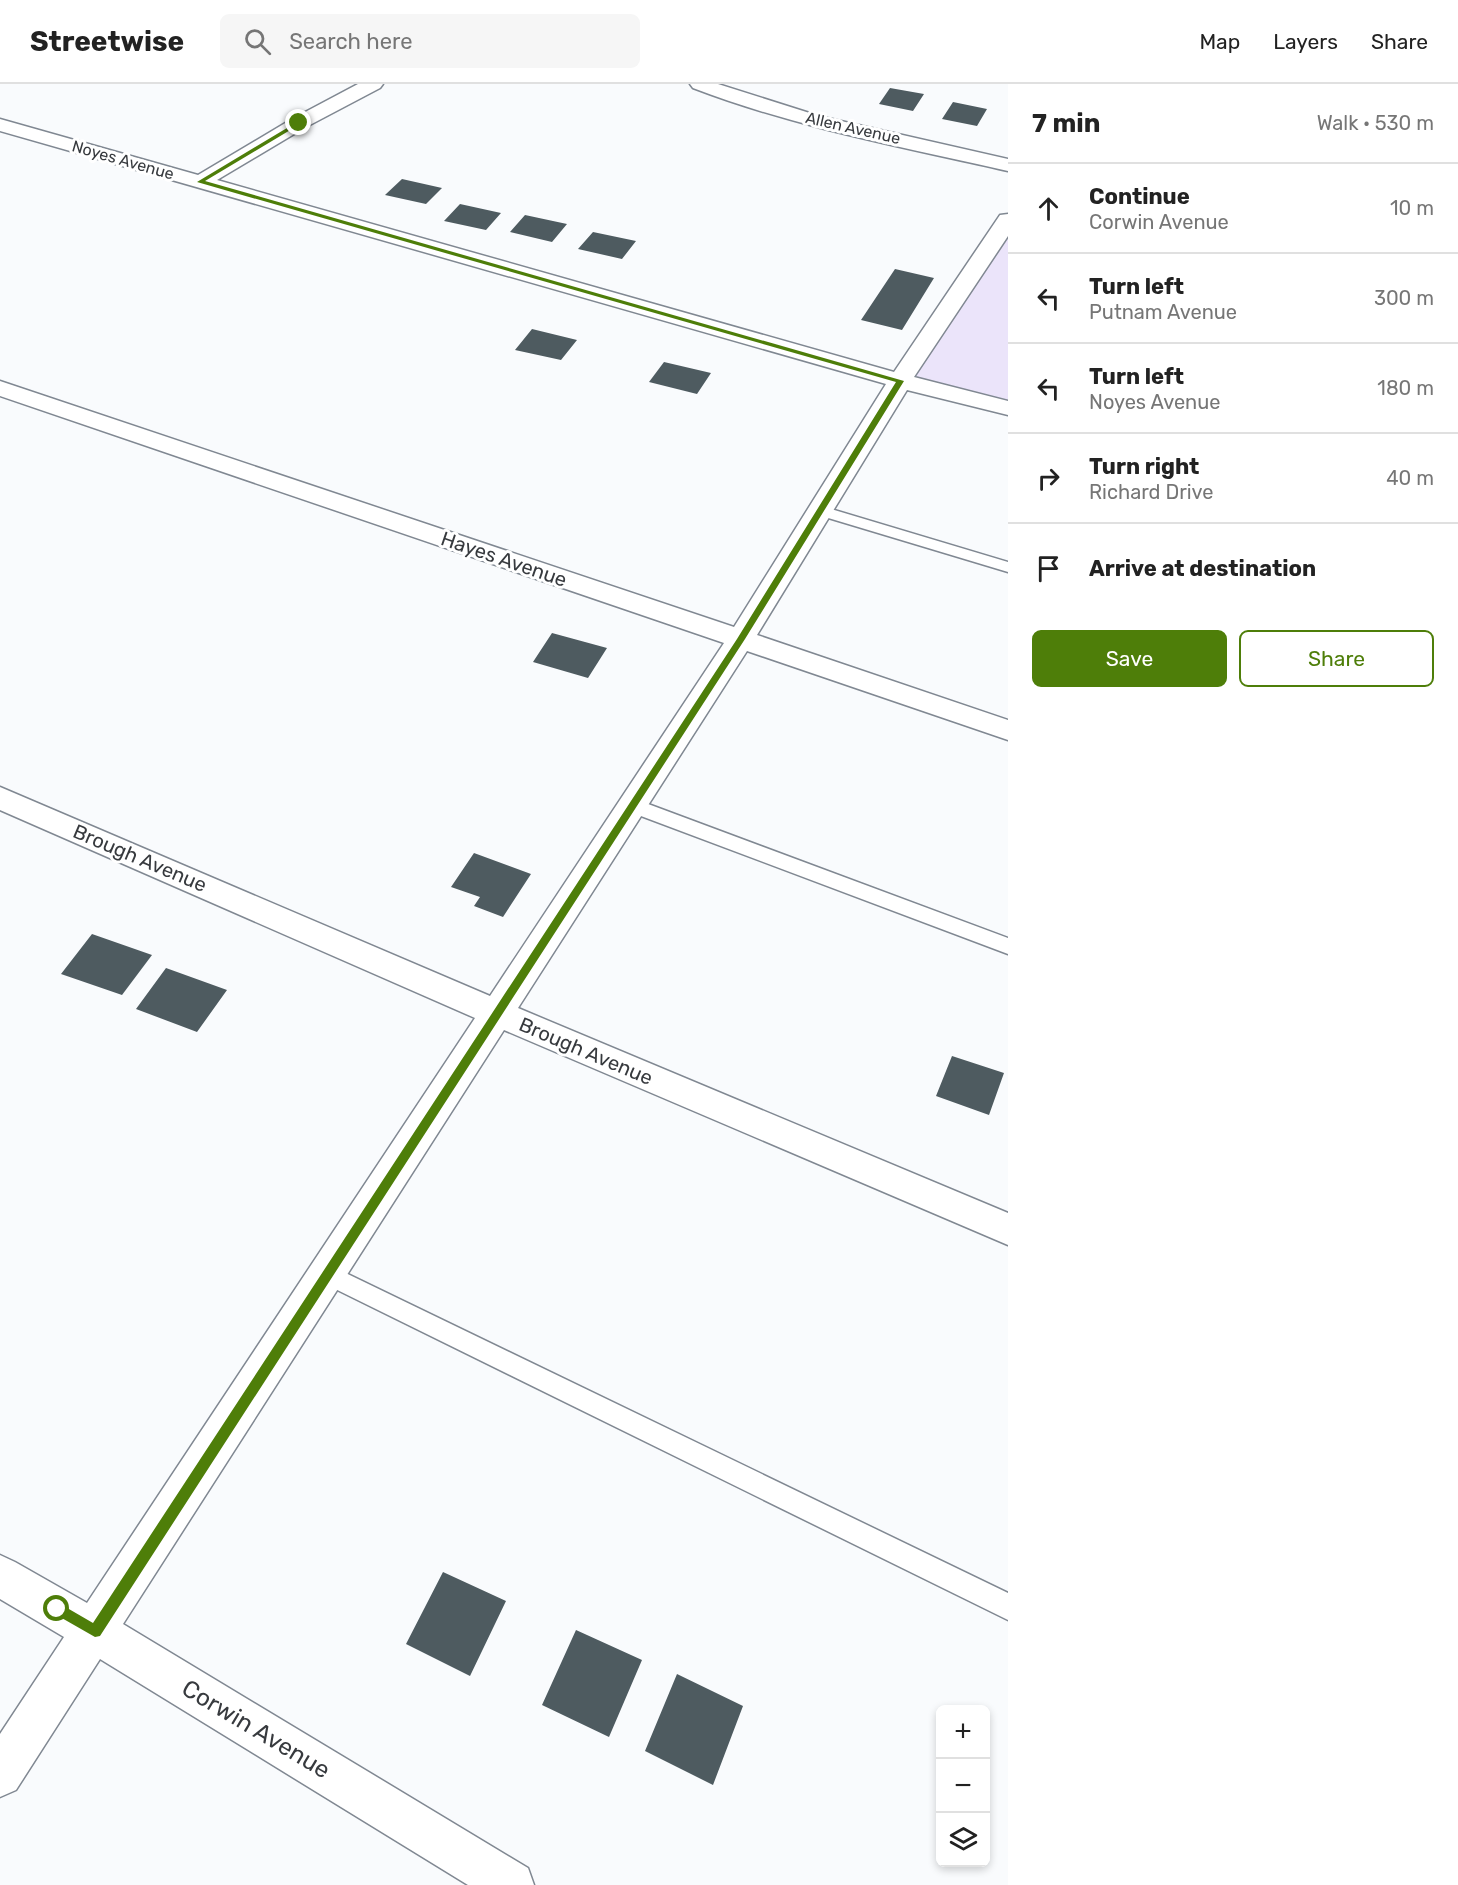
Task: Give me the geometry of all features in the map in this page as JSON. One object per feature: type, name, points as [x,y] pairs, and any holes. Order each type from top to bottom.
[{"type":"street","points":[[200,182],[299,123],[373,84]]},
{"type":"street","name":"Allen Avenue","points":[[700,84],[735,99],[1008,165]]},
{"type":"street","name":"Noyes Avenue","points":[[0,124],[900,381],[1008,408]]},
{"type":"street","points":[[0,1774],[741,639],[900,381],[1008,220]]},
{"type":"street","name":"Hayes Avenue","points":[[0,388],[1008,730]]},
{"type":"street","name":"Brough Avenue","points":[[0,798],[496,1013],[1008,1229]]},
{"type":"street","name":"Corwin Avenue","points":[[0,1576],[95,1631],[511,1885]]},
{"type":"lane","points":[[821,511],[1008,567]]},
{"type":"lane","points":[[633,805],[1008,946]]},
{"type":"lane","points":[[327,1274],[1008,1607]]},
{"type":"shaded area","points":[[1008,220],[1008,408],[900,381]]},
{"type":"building","points":[[890,88],[924,94],[913,111],[879,104]]},
{"type":"building","points":[[953,102],[987,109],[977,126],[942,119]]},
{"type":"building","points":[[402,179],[442,188],[426,204],[385,195]]},
{"type":"building","points":[[460,204],[501,213],[486,230],[444,221]]},
{"type":"building","points":[[525,215],[567,224],[552,242],[510,232]]},
{"type":"building","points":[[593,232],[636,241],[622,259],[578,249]]},
{"type":"building","points":[[895,269],[934,278],[902,330],[861,320]]},
{"type":"building","points":[[532,329],[577,340],[561,360],[515,350]]},
{"type":"building","points":[[664,362],[711,373],[697,394],[649,382]]},
{"type":"building","points":[[552,633],[607,648],[588,678],[533,662]]},
{"type":"building","points":[[474,853],[531,874],[503,917],[474,906],[480,897],[451,887]]},
{"type":"building","points":[[92,934],[152,955],[122,995],[61,974]]},
{"type":"building","points":[[166,968],[227,990],[197,1032],[136,1009]]},
{"type":"building","points":[[952,1056],[1004,1073],[989,1115],[936,1096]]},
{"type":"building","points":[[443,1572],[506,1601],[470,1676],[406,1644]]},
{"type":"building","points":[[576,1630],[642,1660],[609,1737],[542,1705]]},
{"type":"building","points":[[677,1674],[743,1706],[713,1785],[645,1751]]},
{"type":"route","points":[[57,1609],[95,1631],[741,639],[900,381],[200,182],[299,123]]}]
